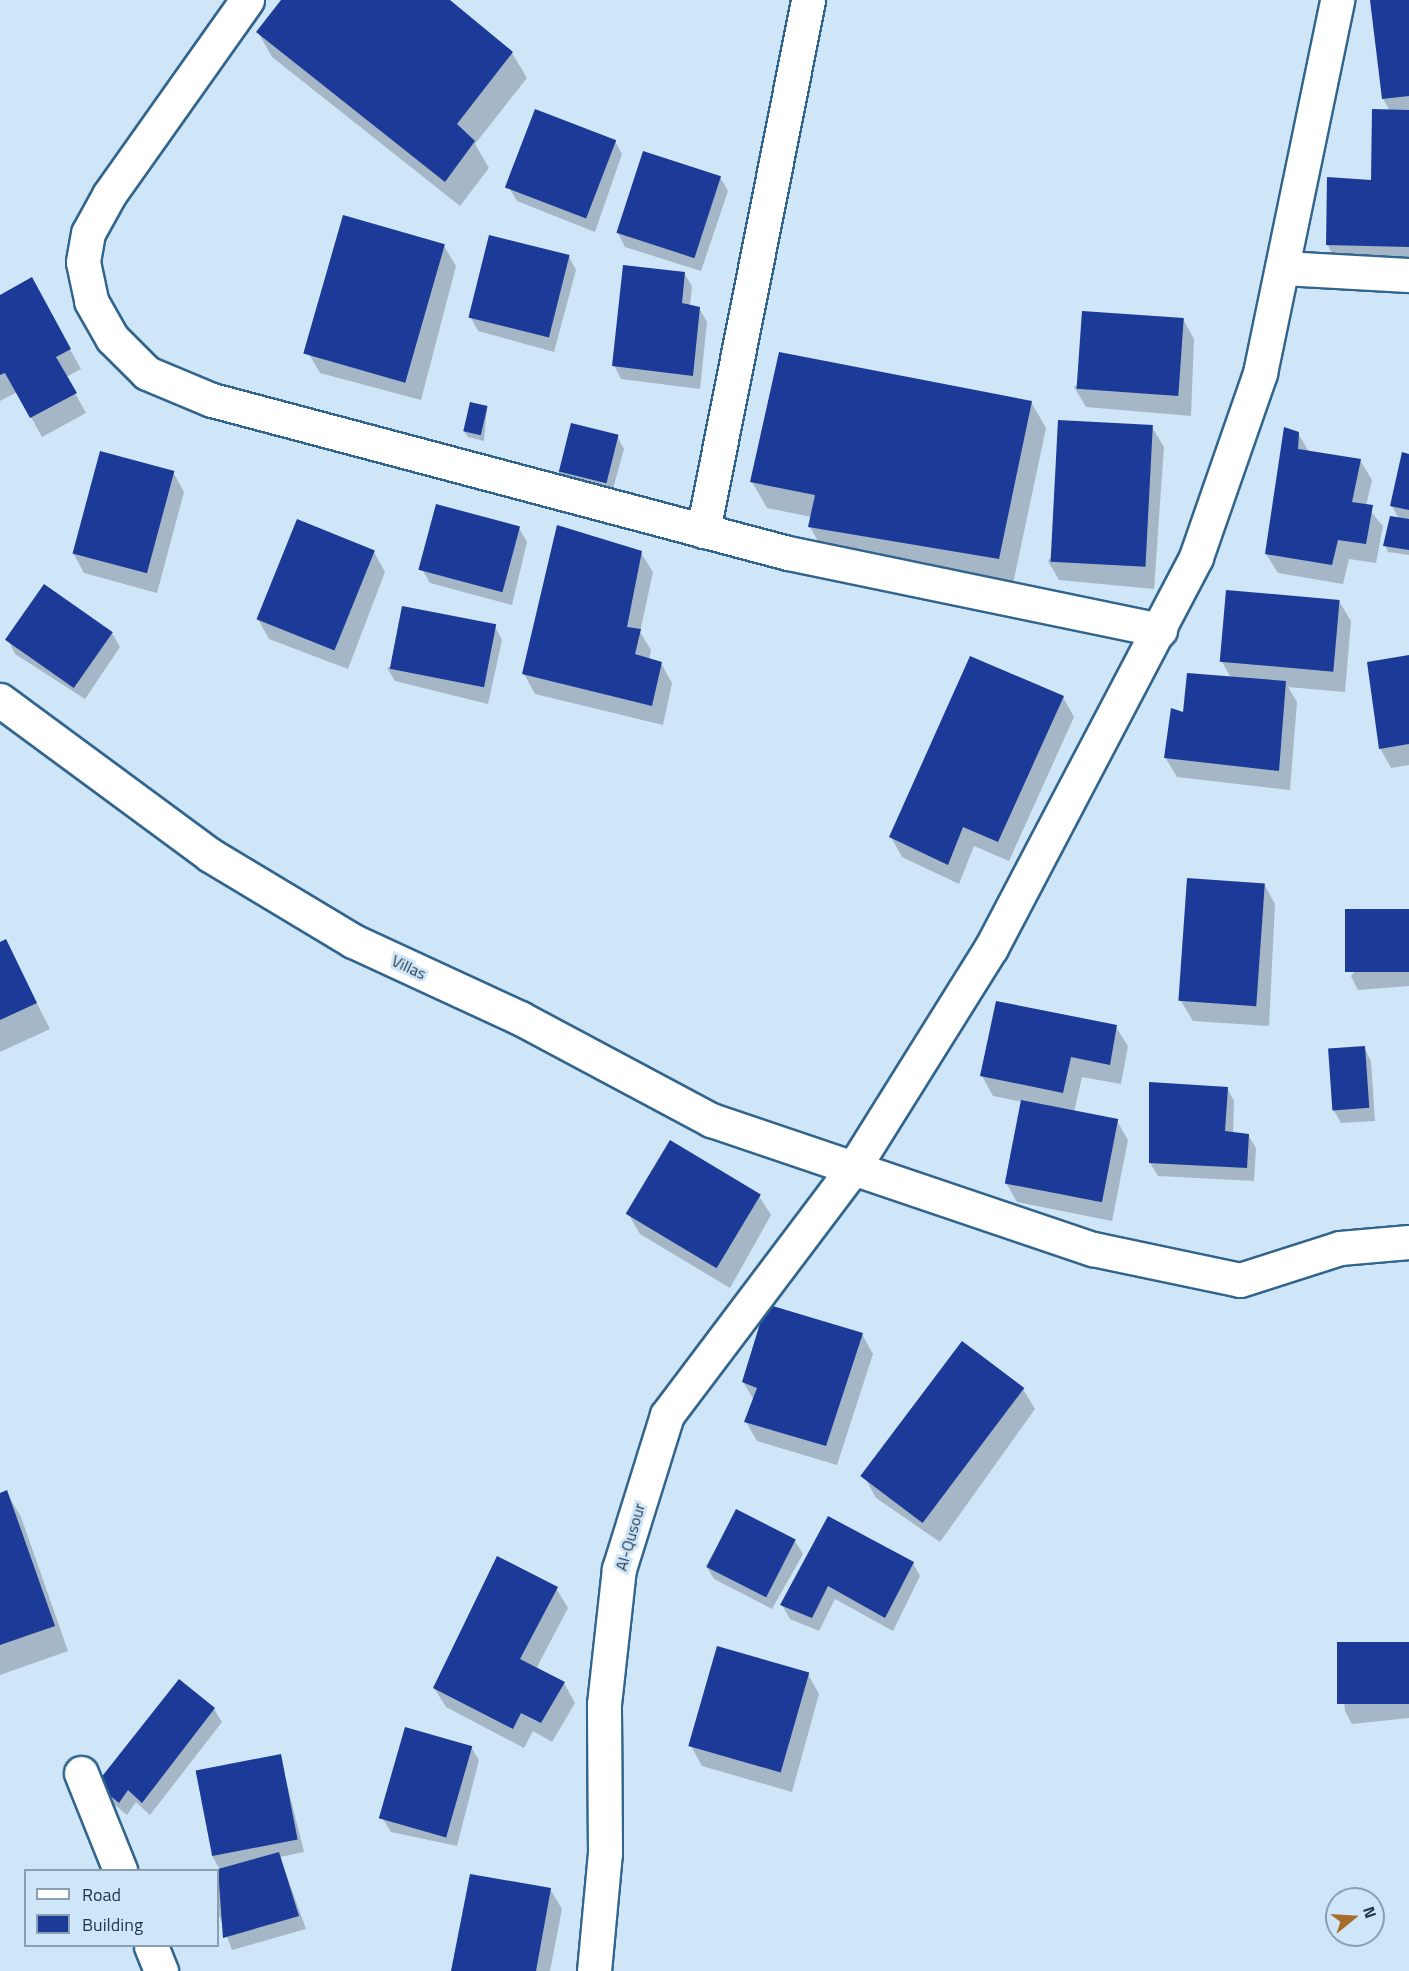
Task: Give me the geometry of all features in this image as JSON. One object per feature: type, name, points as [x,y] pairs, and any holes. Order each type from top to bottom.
[{"type":"street","points":[[247,0],[109,195],[88,233],[83,262],[91,301],[112,339],[147,373],[212,400],[703,531],[1160,630]]},
{"type":"street","points":[[703,531],[808,0]]},
{"type":"street","name":"Al-Qusour","points":[[594,1971],[605,1853],[604,1704],[619,1569],[666,1415],[854,1167],[991,948],[1160,630],[1196,557],[1260,373],[1337,0]]},
{"type":"street","points":[[1282,268],[1409,275]]},
{"type":"street","name":"Villas","points":[[0,700],[210,855],[353,940],[520,1018],[711,1120],[1093,1249],[1240,1280],[1340,1248],[1409,1242]]},
{"type":"street","points":[[81,1773],[120,1869]]},
{"type":"street","points":[[151,1947],[161,1971]]},
{"type":"building","points":[[281,0],[450,0],[513,52],[457,124],[475,141],[445,182],[256,32]]},
{"type":"building","points":[[1370,0],[1409,0],[1409,96],[1382,99]]},
{"type":"building","points":[[535,109],[616,140],[586,219],[505,187]]},
{"type":"building","points":[[1372,109],[1409,110],[1409,247],[1326,245],[1327,177],[1371,180]]},
{"type":"building","points":[[643,151],[721,176],[694,258],[616,233]]},
{"type":"building","points":[[343,215],[445,244],[405,383],[303,353]]},
{"type":"building","points":[[489,235],[570,255],[549,338],[468,317]]},
{"type":"building","points":[[623,265],[685,272],[682,303],[700,307],[693,376],[612,366]]},
{"type":"building","points":[[32,277],[71,349],[56,357],[77,393],[30,418],[5,373],[0,375],[0,295]]},
{"type":"building","points":[[1082,311],[1184,318],[1178,396],[1077,389]]},
{"type":"building","points":[[779,352],[1032,401],[999,559],[808,527],[815,495],[750,482]]},
{"type":"building","points":[[470,402],[488,406],[481,435],[463,431]]},
{"type":"building","points":[[1058,420],[1153,425],[1145,567],[1051,562]]},
{"type":"building","points":[[571,423],[619,435],[606,483],[559,472]]},
{"type":"building","points":[[1284,427],[1299,432],[1298,449],[1361,459],[1352,502],[1373,505],[1366,544],[1338,540],[1332,565],[1265,554]]},
{"type":"building","points":[[100,451],[174,471],[147,573],[73,553]]},
{"type":"building","points":[[1402,452],[1409,454],[1409,510],[1390,506]]},
{"type":"building","points":[[436,504],[520,527],[502,592],[418,570]]},
{"type":"building","points":[[1390,516],[1409,519],[1409,550],[1383,546]]},
{"type":"building","points":[[297,519],[375,550],[334,651],[257,619]]},
{"type":"building","points":[[557,525],[642,551],[627,627],[641,629],[635,654],[662,662],[652,706],[522,674]]},
{"type":"building","points":[[44,584],[113,632],[74,688],[5,640]]},
{"type":"building","points":[[1226,590],[1340,600],[1333,672],[1220,662]]},
{"type":"building","points":[[402,606],[496,624],[484,687],[390,669]]},
{"type":"building","points":[[1409,655],[1409,744],[1379,749],[1367,662]]},
{"type":"building","points":[[970,656],[1064,696],[998,842],[963,827],[948,865],[889,837]]},
{"type":"building","points":[[1187,673],[1286,681],[1279,771],[1164,758],[1171,708],[1183,712]]},
{"type":"building","points":[[1187,878],[1265,883],[1256,1006],[1178,1001]]},
{"type":"building","points":[[1345,909],[1409,909],[1409,972],[1345,972]]},
{"type":"building","points":[[6,939],[37,1003],[0,1020],[0,942]]},
{"type":"building","points":[[996,1001],[1117,1025],[1110,1065],[1071,1057],[1063,1093],[980,1076]]},
{"type":"building","points":[[1365,1046],[1369,1108],[1332,1110],[1328,1049]]},
{"type":"building","points":[[1149,1082],[1228,1087],[1225,1131],[1249,1134],[1247,1168],[1149,1163]]},
{"type":"building","points":[[1021,1100],[1118,1119],[1102,1202],[1005,1183]]},
{"type":"building","points":[[670,1140],[761,1195],[717,1268],[626,1214]]},
{"type":"building","points":[[766,1304],[863,1333],[826,1446],[744,1422],[757,1388],[742,1382]]},
{"type":"building","points":[[962,1341],[1024,1388],[923,1523],[860,1476]]},
{"type":"building","points":[[7,1490],[55,1626],[0,1645],[0,1493]]},
{"type":"building","points":[[736,1509],[796,1539],[766,1597],[706,1567]]},
{"type":"building","points":[[828,1516],[914,1562],[885,1618],[828,1586],[812,1618],[780,1605]]},
{"type":"building","points":[[497,1556],[558,1587],[520,1659],[565,1682],[541,1723],[521,1713],[513,1729],[433,1688]]},
{"type":"building","points":[[1337,1642],[1409,1642],[1409,1704],[1337,1704]]},
{"type":"building","points":[[717,1646],[809,1672],[781,1772],[688,1746]]},
{"type":"building","points":[[179,1679],[215,1708],[142,1803],[128,1790],[119,1803],[96,1784]]},
{"type":"building","points":[[405,1727],[472,1746],[446,1838],[379,1818]]},
{"type":"building","points":[[281,1754],[298,1839],[212,1856],[196,1771]]},
{"type":"building","points":[[279,1852],[299,1916],[223,1938],[218,1869]]},
{"type":"building","points":[[470,1874],[551,1888],[536,1971],[451,1971]]}]
